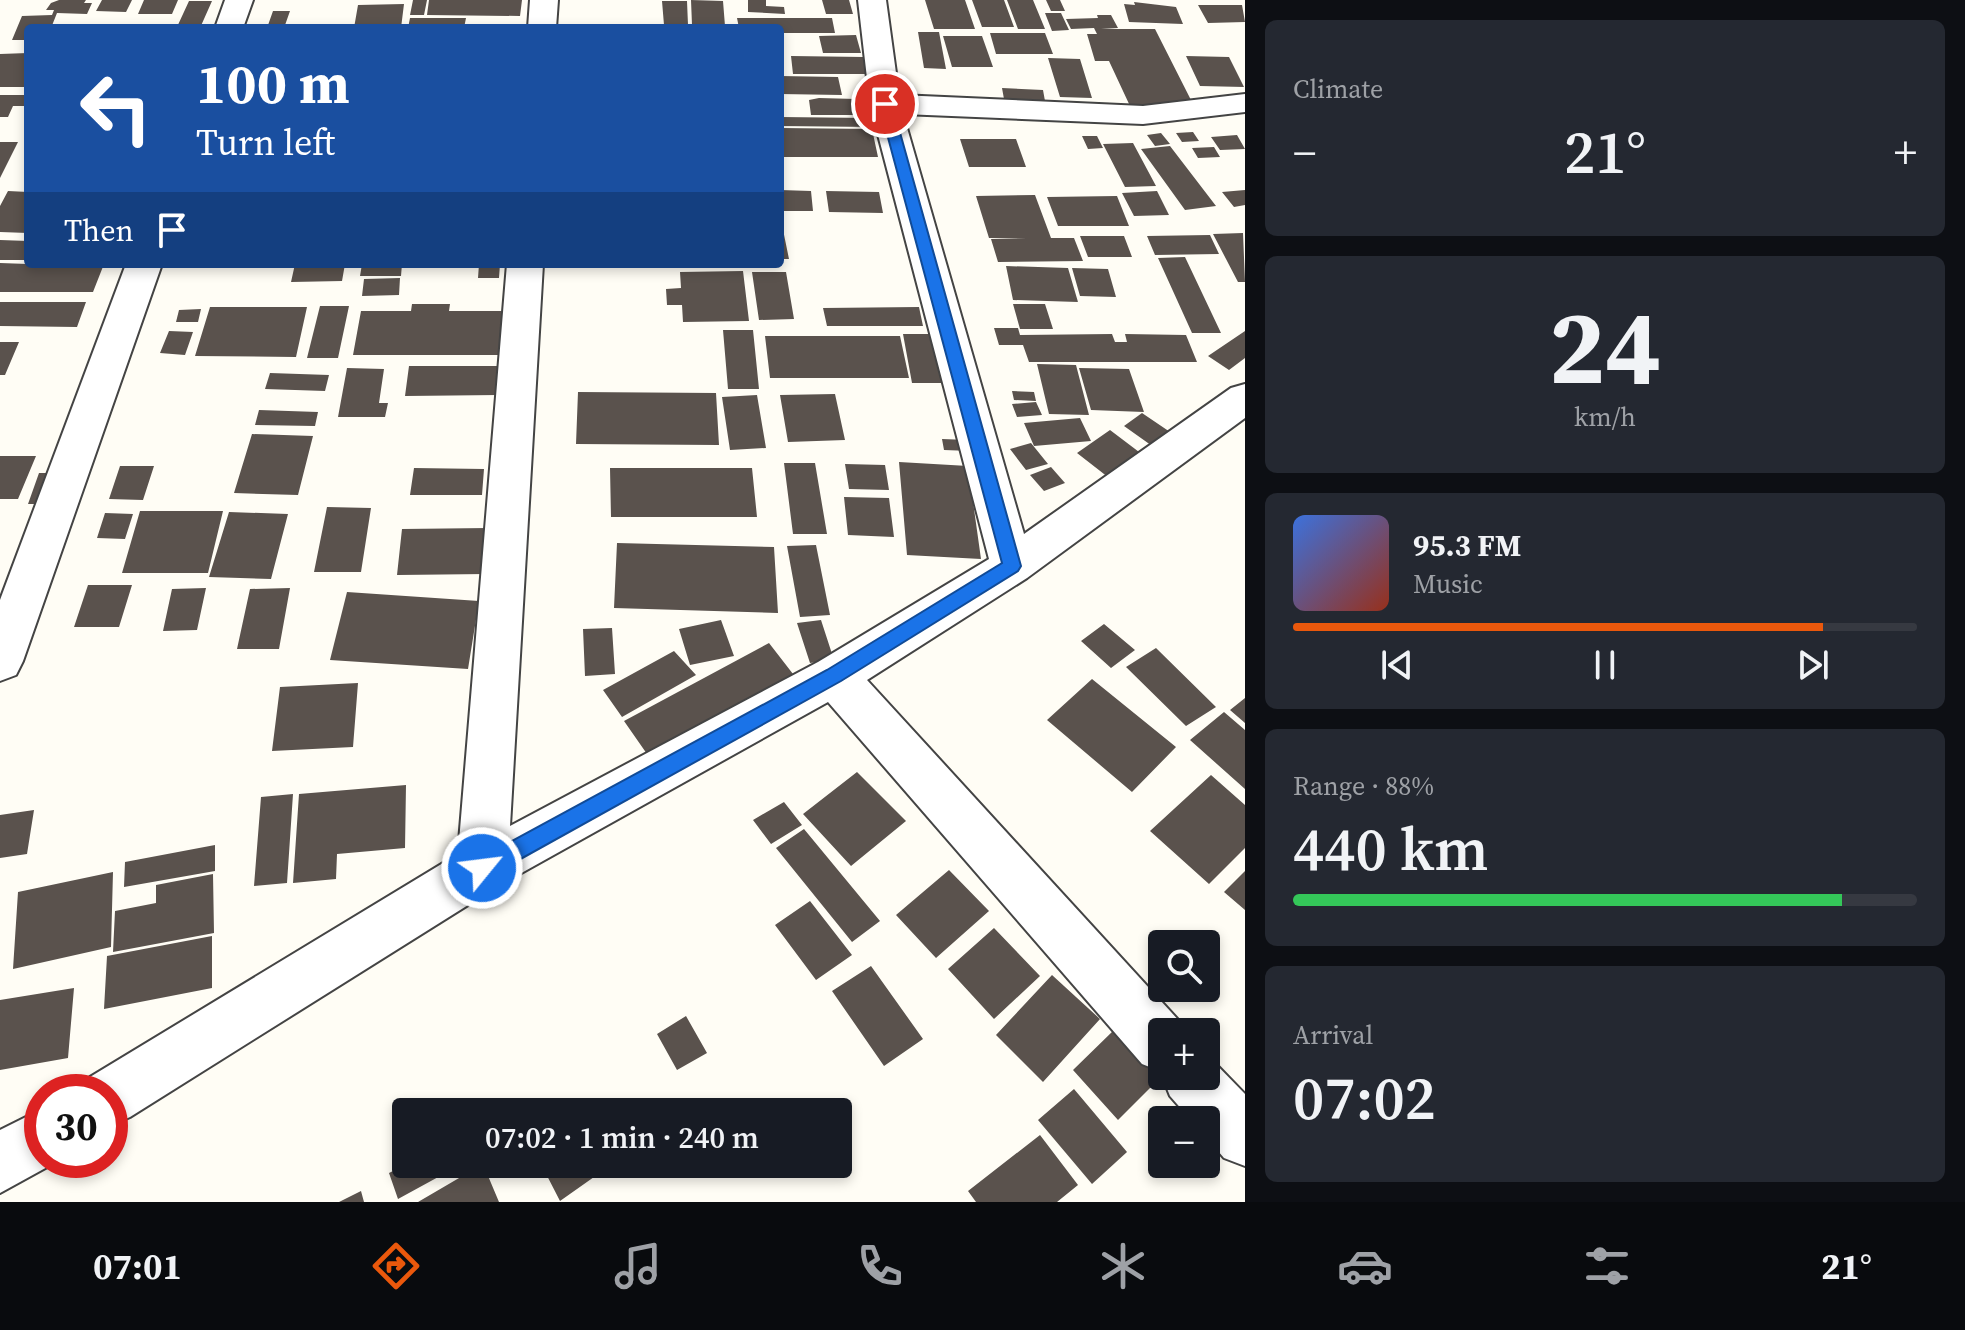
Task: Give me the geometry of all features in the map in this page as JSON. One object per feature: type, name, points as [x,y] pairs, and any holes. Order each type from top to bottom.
[{"type":"street","points":[[230,24],[239,0]]},
{"type":"street","points":[[542,24],[544,0]]},
{"type":"street","points":[[872,0],[885,104],[1012,566]]},
{"type":"street","points":[[885,104],[1143,115],[1245,103]]},
{"type":"street","points":[[0,661],[143,268]]},
{"type":"street","points":[[482,868],[525,268]]},
{"type":"street","points":[[128,1086],[482,868],[834,676],[1012,566],[1245,398]]},
{"type":"street","points":[[834,676],[1148,1028]]},
{"type":"street","points":[[1203,1090],[1245,1137]]},
{"type":"street","points":[[0,1164],[24,1149]]},
{"type":"building","points":[[86,0],[84,3],[92,3],[87,14],[57,13],[53,24],[24,24],[24,40],[12,40],[22,16],[52,15],[54,10],[46,10],[51,3]]},
{"type":"building","points":[[102,0],[132,0],[126,12],[96,11]]},
{"type":"building","points":[[144,0],[178,0],[172,14],[138,14]]},
{"type":"building","points":[[413,0],[427,0],[424,15],[410,15]]},
{"type":"building","points":[[429,0],[522,0],[520,16],[427,15]]},
{"type":"building","points":[[691,0],[723,1],[725,24],[692,24]]},
{"type":"building","points":[[748,0],[766,0],[766,6],[784,7],[785,14],[748,12]]},
{"type":"building","points":[[822,0],[849,0],[853,14],[826,14]]},
{"type":"building","points":[[925,0],[965,0],[975,29],[934,29]]},
{"type":"building","points":[[972,0],[1004,0],[1014,27],[982,27]]},
{"type":"building","points":[[1007,0],[1033,0],[1045,29],[1018,29]]},
{"type":"building","points":[[1046,0],[1060,0],[1065,11],[1051,11]]},
{"type":"building","points":[[189,1],[212,1],[202,24],[178,24]]},
{"type":"building","points":[[662,1],[687,1],[688,24],[664,24]]},
{"type":"building","points":[[1134,2],[1176,7],[1183,24],[1129,22],[1124,4],[1135,5]]},
{"type":"building","points":[[404,4],[402,24],[355,24],[358,5]]},
{"type":"building","points":[[1198,5],[1242,5],[1245,22],[1208,23]]},
{"type":"building","points":[[273,11],[290,11],[285,24],[268,24]]},
{"type":"building","points":[[1045,13],[1061,13],[1069,30],[1052,31]]},
{"type":"building","points":[[1097,15],[1111,15],[1118,28],[1101,29],[1155,29],[1194,106],[1130,106],[1109,61],[1095,61],[1087,34],[1097,34],[1094,28],[1071,29],[1066,19],[1098,18]]},
{"type":"building","points":[[410,18],[466,18],[465,24],[409,24]]},
{"type":"building","points":[[737,18],[832,18],[835,33],[784,33],[784,24],[738,24]]},
{"type":"building","points":[[918,32],[939,32],[946,69],[924,68]]},
{"type":"building","points":[[990,33],[1045,33],[1053,54],[996,54]]},
{"type":"building","points":[[856,35],[861,53],[823,53],[819,36]]},
{"type":"building","points":[[943,36],[982,36],[993,67],[952,67]]},
{"type":"building","points":[[24,53],[24,87],[0,87],[0,54]]},
{"type":"building","points":[[791,56],[864,57],[867,74],[793,74]]},
{"type":"building","points":[[1186,56],[1229,57],[1244,87],[1200,86]]},
{"type":"building","points":[[1048,58],[1080,59],[1092,98],[1060,97]]},
{"type":"building","points":[[784,76],[838,77],[842,95],[784,94]]},
{"type":"building","points":[[1002,88],[1043,90],[1045,101],[1004,99]]},
{"type":"building","points":[[0,95],[24,95],[24,106],[13,106],[8,117],[0,117]]},
{"type":"building","points":[[856,99],[859,115],[811,115],[809,100]]},
{"type":"building","points":[[784,117],[871,118],[873,127],[784,126]]},
{"type":"building","points":[[784,128],[872,129],[878,157],[784,157]]},
{"type":"building","points":[[1193,132],[1199,141],[1182,142],[1176,133]]},
{"type":"building","points":[[1161,133],[1170,144],[1155,146],[1147,135]]},
{"type":"building","points":[[1237,135],[1245,149],[1220,150],[1211,137]]},
{"type":"building","points":[[1082,136],[1097,136],[1103,148],[1088,149]]},
{"type":"building","points":[[960,139],[1016,139],[1026,167],[969,167]]},
{"type":"building","points":[[0,142],[18,142],[0,178]]},
{"type":"building","points":[[1133,143],[1156,186],[1125,187],[1103,144]]},
{"type":"building","points":[[1170,146],[1216,206],[1185,210],[1141,149]]},
{"type":"building","points":[[1214,147],[1220,157],[1198,158],[1192,148]]},
{"type":"building","points":[[784,190],[811,191],[813,211],[784,211]]},
{"type":"building","points":[[1245,190],[1245,205],[1234,207],[1222,192]]},
{"type":"building","points":[[8,191],[24,192],[24,233],[0,232],[0,206]]},
{"type":"building","points":[[826,191],[879,192],[883,213],[829,212]]},
{"type":"building","points":[[1157,191],[1169,215],[1134,216],[1122,193]]},
{"type":"building","points":[[1035,195],[1051,238],[1074,238],[1083,261],[998,262],[991,239],[1027,238],[989,238],[976,196]]},
{"type":"building","points":[[1117,196],[1129,226],[1058,226],[1047,197]]},
{"type":"building","points":[[1243,233],[1245,282],[1238,282],[1213,234]]},
{"type":"building","points":[[784,235],[789,259],[784,259]]},
{"type":"building","points":[[1210,235],[1219,254],[1155,255],[1147,236]]},
{"type":"building","points":[[1080,236],[1124,236],[1132,257],[1088,257]]},
{"type":"building","points":[[0,240],[24,241],[24,260],[0,260]]},
{"type":"building","points":[[1185,257],[1221,333],[1192,333],[1158,258]]},
{"type":"building","points":[[0,263],[24,264],[24,268],[102,268],[93,292],[0,292]]},
{"type":"building","points":[[1006,266],[1068,268],[1078,302],[1013,300]]},
{"type":"building","points":[[294,268],[344,268],[342,281],[291,282]]},
{"type":"building","points":[[361,268],[402,268],[401,276],[360,276]]},
{"type":"building","points":[[479,268],[500,268],[499,278],[478,278]]},
{"type":"building","points":[[1072,268],[1108,269],[1116,297],[1080,296]]},
{"type":"building","points":[[743,271],[749,321],[683,322],[682,305],[667,305],[666,289],[681,288],[680,272]]},
{"type":"building","points":[[752,272],[786,272],[794,319],[759,320]]},
{"type":"building","points":[[400,278],[399,295],[362,296],[364,279]]},
{"type":"building","points":[[0,302],[86,302],[77,327],[0,326]]},
{"type":"building","points":[[412,304],[450,304],[449,311],[504,311],[501,355],[353,355],[361,311],[411,311]]},
{"type":"building","points":[[1013,304],[1045,304],[1053,329],[1020,329]]},
{"type":"building","points":[[320,306],[349,306],[338,358],[307,358]]},
{"type":"building","points":[[210,307],[307,307],[296,357],[195,356]]},
{"type":"building","points":[[919,307],[923,326],[827,326],[823,308]]},
{"type":"building","points":[[201,309],[198,322],[176,322],[179,310]]},
{"type":"building","points":[[994,328],[1018,328],[1020,335],[1112,334],[1115,342],[1127,342],[1125,334],[1186,335],[1197,362],[1029,362],[1023,345],[999,345]]},
{"type":"building","points":[[723,330],[753,330],[759,389],[728,389]]},
{"type":"building","points":[[169,331],[193,332],[185,355],[160,353]]},
{"type":"building","points":[[1245,331],[1245,358],[1229,370],[1208,356]]},
{"type":"building","points":[[903,334],[933,334],[944,383],[912,383]]},
{"type":"building","points":[[765,336],[900,336],[909,378],[770,378]]},
{"type":"building","points":[[0,342],[19,342],[5,375],[0,375]]},
{"type":"building","points":[[1037,364],[1076,365],[1089,415],[1049,414]]},
{"type":"building","points":[[409,366],[500,366],[498,395],[405,396]]},
{"type":"building","points":[[347,368],[384,369],[379,403],[388,403],[385,417],[338,417]]},
{"type":"building","points":[[1079,368],[1129,369],[1144,412],[1091,410]]},
{"type":"building","points":[[270,373],[329,375],[325,391],[265,389]]},
{"type":"building","points":[[1012,391],[1034,392],[1036,401],[1014,400]]},
{"type":"building","points":[[578,392],[716,393],[719,445],[576,444]]},
{"type":"building","points":[[835,394],[845,440],[788,442],[780,395]]},
{"type":"building","points":[[757,395],[766,448],[730,450],[722,397]]},
{"type":"building","points":[[1036,402],[1042,415],[1017,417],[1012,404]]},
{"type":"building","points":[[259,410],[318,412],[315,426],[255,425]]},
{"type":"building","points":[[1142,413],[1173,434],[1155,448],[1124,426]]},
{"type":"building","points":[[1080,418],[1091,441],[1034,446],[1024,423]]},
{"type":"building","points":[[1110,430],[1147,458],[1113,481],[1077,453]]},
{"type":"building","points":[[252,434],[313,436],[298,495],[234,493]]},
{"type":"building","points":[[942,439],[968,440],[971,451],[944,450]]},
{"type":"building","points":[[1031,443],[1048,464],[1026,470],[1010,449]]},
{"type":"building","points":[[0,456],[36,456],[18,499],[0,499]]},
{"type":"building","points":[[899,462],[968,466],[981,559],[907,555]]},
{"type":"building","points":[[784,463],[815,463],[827,534],[793,534]]},
{"type":"building","points":[[845,464],[885,465],[889,490],[849,489]]},
{"type":"building","points":[[120,466],[154,466],[143,500],[109,499]]},
{"type":"building","points":[[1051,467],[1065,483],[1044,491],[1030,475]]},
{"type":"building","points":[[414,468],[484,469],[482,495],[410,495]]},
{"type":"building","points":[[610,468],[752,468],[757,517],[611,517]]},
{"type":"building","points":[[39,473],[62,473],[51,504],[28,504]]},
{"type":"building","points":[[844,497],[889,498],[894,537],[848,535]]},
{"type":"building","points":[[327,507],[371,508],[361,572],[314,572]]},
{"type":"building","points":[[140,511],[223,511],[208,573],[122,573]]},
{"type":"building","points":[[229,512],[288,514],[271,579],[209,577]]},
{"type":"building","points":[[105,513],[133,514],[125,539],[97,538]]},
{"type":"building","points":[[488,528],[486,574],[397,575],[402,529]]},
{"type":"building","points":[[617,543],[774,547],[778,613],[614,608]]},
{"type":"building","points":[[816,545],[830,615],[800,617],[787,546]]},
{"type":"building","points":[[88,585],[132,585],[119,627],[74,627]]},
{"type":"building","points":[[206,588],[197,630],[163,631],[172,589]]},
{"type":"building","points":[[290,588],[279,649],[237,649],[250,589]]},
{"type":"building","points":[[347,592],[479,601],[468,669],[330,660]]},
{"type":"building","points":[[721,620],[734,656],[690,665],[679,629]]},
{"type":"building","points":[[821,620],[834,660],[810,663],[797,623]]},
{"type":"building","points":[[1104,624],[1135,650],[1111,668],[1081,641]]},
{"type":"building","points":[[612,628],[615,674],[585,676],[583,629]]},
{"type":"building","points":[[769,643],[793,674],[647,754],[624,721]]},
{"type":"building","points":[[1156,648],[1216,707],[1186,726],[1126,667]]},
{"type":"building","points":[[674,651],[696,675],[622,717],[603,690]]},
{"type":"building","points":[[1092,679],[1176,747],[1132,792],[1047,720]]},
{"type":"building","points":[[358,683],[353,747],[272,751],[280,687]]},
{"type":"building","points":[[1245,698],[1245,723],[1230,710]]},
{"type":"building","points":[[1224,712],[1245,730],[1245,789],[1190,740]]},
{"type":"building","points":[[857,772],[906,821],[851,866],[803,814]]},
{"type":"building","points":[[1211,775],[1245,805],[1245,848],[1209,884],[1150,831]]},
{"type":"building","points":[[406,785],[405,848],[337,854],[336,879],[293,883],[299,794]]},
{"type":"building","points":[[293,794],[287,883],[254,886],[261,797]]},
{"type":"building","points":[[784,802],[802,825],[771,844],[753,820]]},
{"type":"building","points":[[34,810],[27,854],[0,858],[0,815]]},
{"type":"building","points":[[804,829],[880,921],[852,942],[776,848]]},
{"type":"building","points":[[215,845],[215,871],[124,887],[125,862]]},
{"type":"building","points":[[949,870],[989,911],[936,958],[896,915]]},
{"type":"building","points":[[1245,871],[1245,910],[1224,892]]},
{"type":"building","points":[[113,872],[111,947],[13,969],[18,892]]},
{"type":"building","points":[[213,874],[214,933],[113,952],[115,911],[156,903],[156,885]]},
{"type":"building","points":[[810,901],[852,955],[816,980],[775,925]]},
{"type":"building","points":[[994,928],[1040,976],[994,1019],[948,969]]},
{"type":"building","points":[[212,936],[212,988],[104,1009],[107,956]]},
{"type":"building","points":[[871,966],[923,1039],[884,1066],[832,991]]},
{"type":"building","points":[[1052,975],[1100,1019],[1043,1082],[996,1035]]},
{"type":"building","points":[[74,988],[68,1058],[0,1070],[0,1000]]},
{"type":"building","points":[[686,1016],[707,1053],[677,1070],[657,1034]]},
{"type":"building","points":[[1114,1030],[1148,1065],[1148,1090],[1118,1120],[1073,1070]]},
{"type":"building","points":[[1074,1089],[1127,1152],[1092,1184],[1038,1120]]},
{"type":"building","points":[[1040,1135],[1078,1185],[1057,1202],[976,1202],[968,1191]]},
{"type":"building","points":[[392,1172],[392,1178],[436,1178],[398,1199],[389,1173]]},
{"type":"building","points":[[459,1178],[489,1178],[499,1202],[418,1202]]},
{"type":"building","points":[[548,1178],[593,1178],[560,1201]]},
{"type":"building","points":[[361,1191],[364,1202],[339,1202]]},
{"type":"route","points":[[482,868],[834,676],[1012,566],[885,104]]}]
